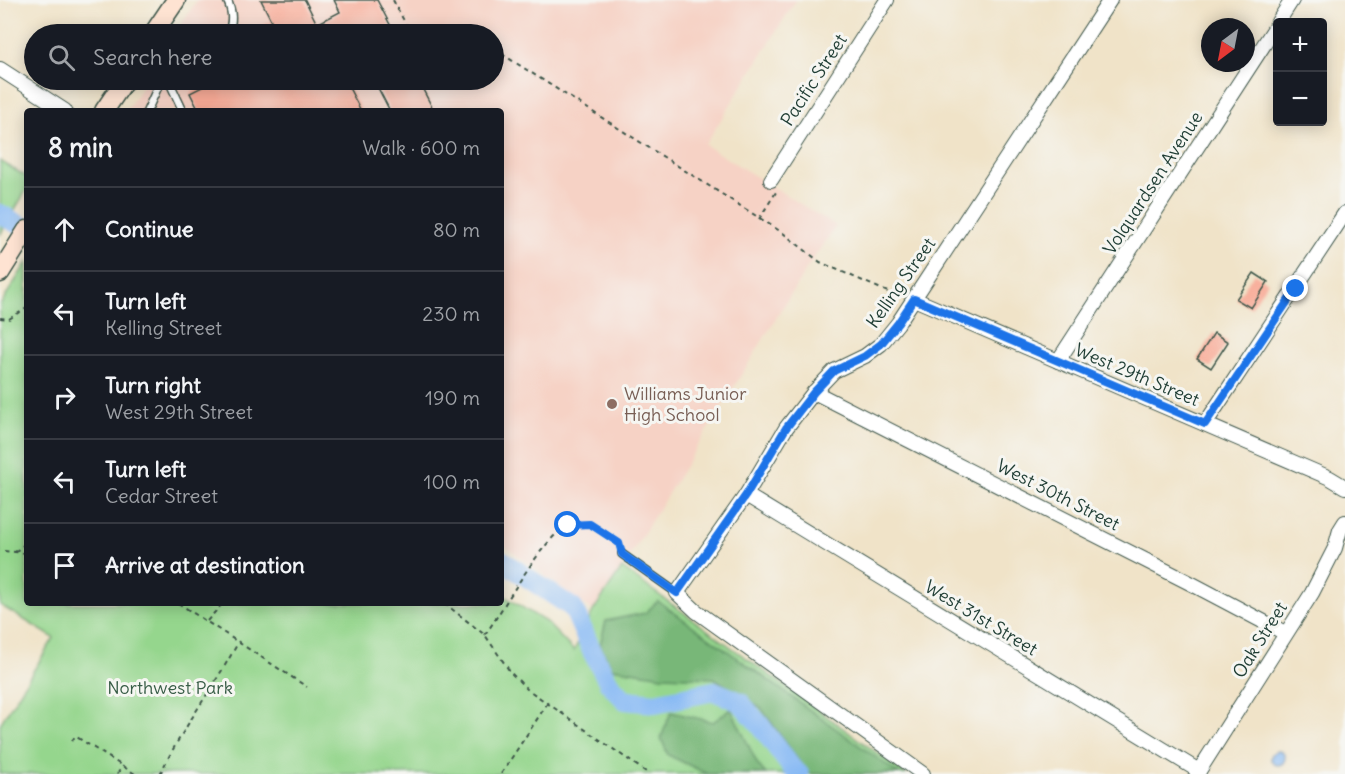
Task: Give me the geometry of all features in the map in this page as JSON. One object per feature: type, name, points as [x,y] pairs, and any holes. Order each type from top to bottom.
[{"type":"main road","points":[[160,24],[176,0]]},
{"type":"main road","points":[[106,108],[118,90]]},
{"type":"main road","points":[[5,265],[24,235]]},
{"type":"street","name":"Pacific Street","points":[[771,180],[887,0]]},
{"type":"street","name":"Kelling Street","points":[[677,593],[746,495],[786,428],[814,392],[834,371],[865,356],[881,344],[898,323],[1110,0]]},
{"type":"street","name":"Volquardsen Avenue","points":[[1281,18],[1292,0]]},
{"type":"street","name":"Volquardsen Avenue","points":[[1058,361],[1273,31]]},
{"type":"street","points":[[0,69],[24,85]]},
{"type":"street","points":[[32,90],[60,108]]},
{"type":"street","points":[[1205,424],[1345,213]]},
{"type":"street","name":"West 29th Street","points":[[914,299],[1330,478],[1345,487]]},
{"type":"street","name":"West 30th Street","points":[[814,392],[1286,633]]},
{"type":"street","name":"West 31st Street","points":[[746,495],[1198,773]]},
{"type":"street","name":"Oak Street","points":[[1198,773],[1312,593],[1335,548],[1345,522]]},
{"type":"street","points":[[677,593],[696,611],[923,774]]},
{"type":"lane","points":[[227,0],[232,10],[231,24]]},
{"type":"lane","points":[[149,108],[161,90]]},
{"type":"lane","points":[[172,90],[181,108]]},
{"type":"lane","points":[[622,554],[677,593]]},
{"type":"path","points":[[393,0],[406,24]]},
{"type":"path","points":[[504,55],[783,233],[820,262],[904,299],[914,299]]},
{"type":"path","points":[[759,219],[779,190],[771,180]]},
{"type":"path","points":[[0,318],[9,319],[24,310]]},
{"type":"path","points":[[485,635],[550,539],[568,525],[590,524],[619,543],[622,554]]},
{"type":"path","points":[[15,552],[24,544]]},
{"type":"path","points":[[4,551],[24,553]]},
{"type":"path","points":[[183,606],[307,687]]},
{"type":"path","points":[[207,622],[221,606]]},
{"type":"path","points":[[448,606],[485,635],[511,673],[527,689],[649,774]]},
{"type":"path","points":[[160,774],[178,739],[216,682],[239,641]]},
{"type":"path","points":[[501,774],[547,704]]},
{"type":"path","points":[[72,741],[75,736],[135,774]]},
{"type":"path","points":[[117,774],[123,766]]},
{"type":"shaded area","name":"Williams Junior High School","points":[[197,0],[796,0],[705,145],[836,226],[809,265],[634,549],[593,611],[504,545],[504,108],[128,108],[140,90],[504,90],[504,24],[181,24]]},
{"type":"green space","points":[[0,161],[24,175],[24,194],[0,235]]},
{"type":"green space","name":"Northwest Park","points":[[24,267],[24,606],[504,606],[504,596],[546,622],[574,651],[593,611],[622,568],[906,774],[0,774],[0,724],[54,638],[0,605],[0,305]]},
{"type":"green space","points":[[658,601],[899,774],[808,774],[761,708],[714,678],[663,676],[612,668],[600,645],[606,621],[645,613]]},
{"type":"green space","points":[[731,709],[758,765],[766,774],[707,774],[668,755],[661,738],[671,712],[713,722]]},
{"type":"water","points":[[1278,751],[1283,753],[1285,758],[1283,763],[1278,765],[1273,763],[1271,758],[1273,753]]},
{"type":"building","points":[[261,0],[305,0],[317,24],[266,24],[272,22]]},
{"type":"building","points":[[334,0],[377,0],[390,24],[317,24],[340,12]]},
{"type":"building","points":[[196,90],[350,90],[359,108],[198,108],[190,93]]},
{"type":"building","points":[[379,90],[423,90],[432,108],[388,108]]},
{"type":"building","points":[[1254,273],[1268,282],[1251,308],[1236,299]]},
{"type":"building","points":[[1214,333],[1228,342],[1211,368],[1197,359]]},
{"type":"waterway","points":[[0,214],[24,227]]},
{"type":"waterway","points":[[504,562],[573,608],[609,683],[625,700],[655,703],[714,691],[740,702],[799,774]]},
{"type":"place","name":"Williams Junior High School","points":[[612,404]]},
{"type":"route","points":[[568,525],[590,524],[619,543],[622,554],[677,593],[746,495],[786,428],[814,392],[834,371],[865,356],[881,344],[914,299],[1205,424],[1296,289]]}]
